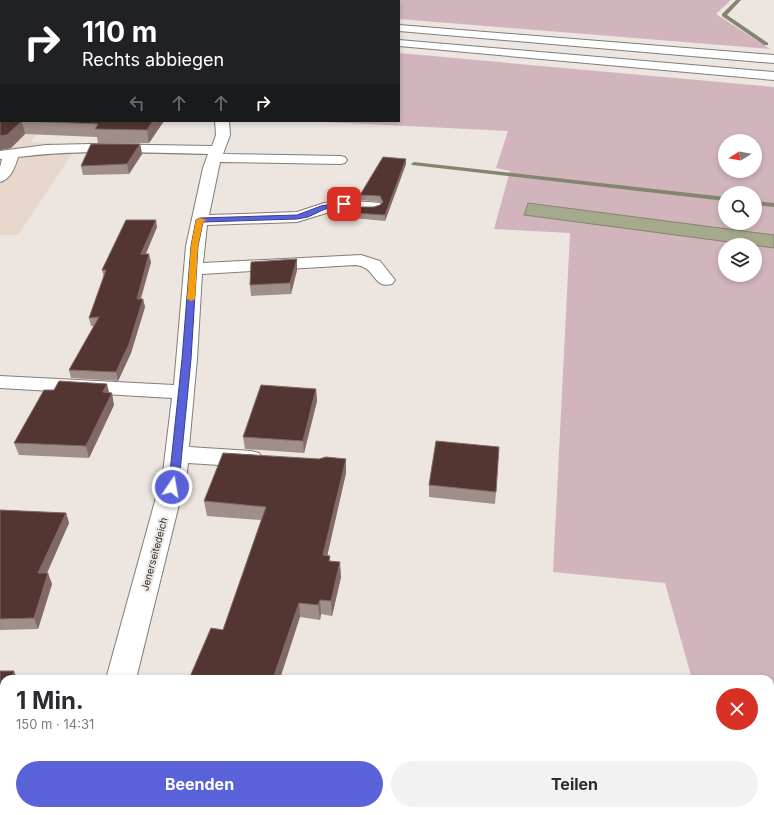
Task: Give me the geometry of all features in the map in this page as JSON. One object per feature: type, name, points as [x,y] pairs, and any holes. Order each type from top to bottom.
[{"type":"main road","points":[[400,28],[774,59]]},
{"type":"main road","points":[[400,44],[774,76]]},
{"type":"main road","name":"Jenerseitedeich","points":[[122,675],[175,472],[195,246],[210,168],[223,135],[222,122]]},
{"type":"main road","points":[[0,177],[8,167],[5,155],[46,149],[91,148],[340,160]]},
{"type":"main road","points":[[200,220],[297,217],[306,216],[324,208],[344,204],[374,206]]},
{"type":"main road","points":[[193,269],[355,260],[367,261],[373,264],[386,280]]},
{"type":"main road","points":[[0,382],[183,392]]},
{"type":"main road","points":[[177,454],[275,460]]},
{"type":"shaded area","points":[[400,0],[731,0],[716,14],[770,49],[400,19]]},
{"type":"shaded area","points":[[400,53],[774,87],[774,675],[691,675],[665,583],[553,572],[570,233],[494,229],[510,171],[496,168],[508,131],[326,122],[400,122]]},
{"type":"shaded area","points":[[0,122],[48,122],[30,142],[78,145],[18,235],[0,235]]},
{"type":"shaded area","points":[[528,203],[718,228],[718,230],[736,230],[774,235],[774,248],[762,246],[762,238],[718,238],[718,241],[524,215]]},
{"type":"building","points":[[0,122],[21,122],[7,135],[0,136]]},
{"type":"building","points":[[47,122],[152,122],[147,130],[95,129],[98,124]]},
{"type":"building","points":[[91,144],[140,144],[127,164],[81,166]]},
{"type":"building","points":[[383,157],[406,159],[385,215],[353,213],[355,207],[374,207],[383,202],[380,196],[360,195]]},
{"type":"building","points":[[126,220],[156,220],[141,254],[149,254],[137,299],[143,299],[129,344],[116,372],[69,370],[99,317],[89,318],[106,270],[102,270]]},
{"type":"building","points":[[297,259],[290,283],[250,285],[251,262]]},
{"type":"building","points":[[59,381],[107,384],[103,392],[112,393],[86,446],[14,443],[44,390],[54,390]]},
{"type":"building","points":[[261,385],[316,389],[303,441],[243,437]]},
{"type":"building","points":[[436,441],[499,447],[496,492],[429,485]]},
{"type":"building","points":[[223,453],[319,459],[326,457],[346,459],[323,555],[330,556],[329,561],[340,562],[331,601],[320,600],[318,605],[299,603],[274,675],[191,675],[211,628],[223,630],[266,507],[204,501]]},
{"type":"building","points":[[0,510],[66,513],[38,573],[48,573],[34,618],[0,619]]},
{"type":"building","points":[[0,671],[14,671],[12,675],[0,675]]},
{"type":"waterway","points":[[739,0],[724,15],[766,44]]},
{"type":"waterway","points":[[414,164],[718,198]]},
{"type":"waterway","points":[[762,204],[774,205]]},
{"type":"slow traffic","points":[[191,299],[195,246],[200,220],[203,220]]},
{"type":"route","points":[[172,487],[175,472],[187,359],[195,246],[200,220],[297,217],[306,216],[324,208],[344,204]]}]
